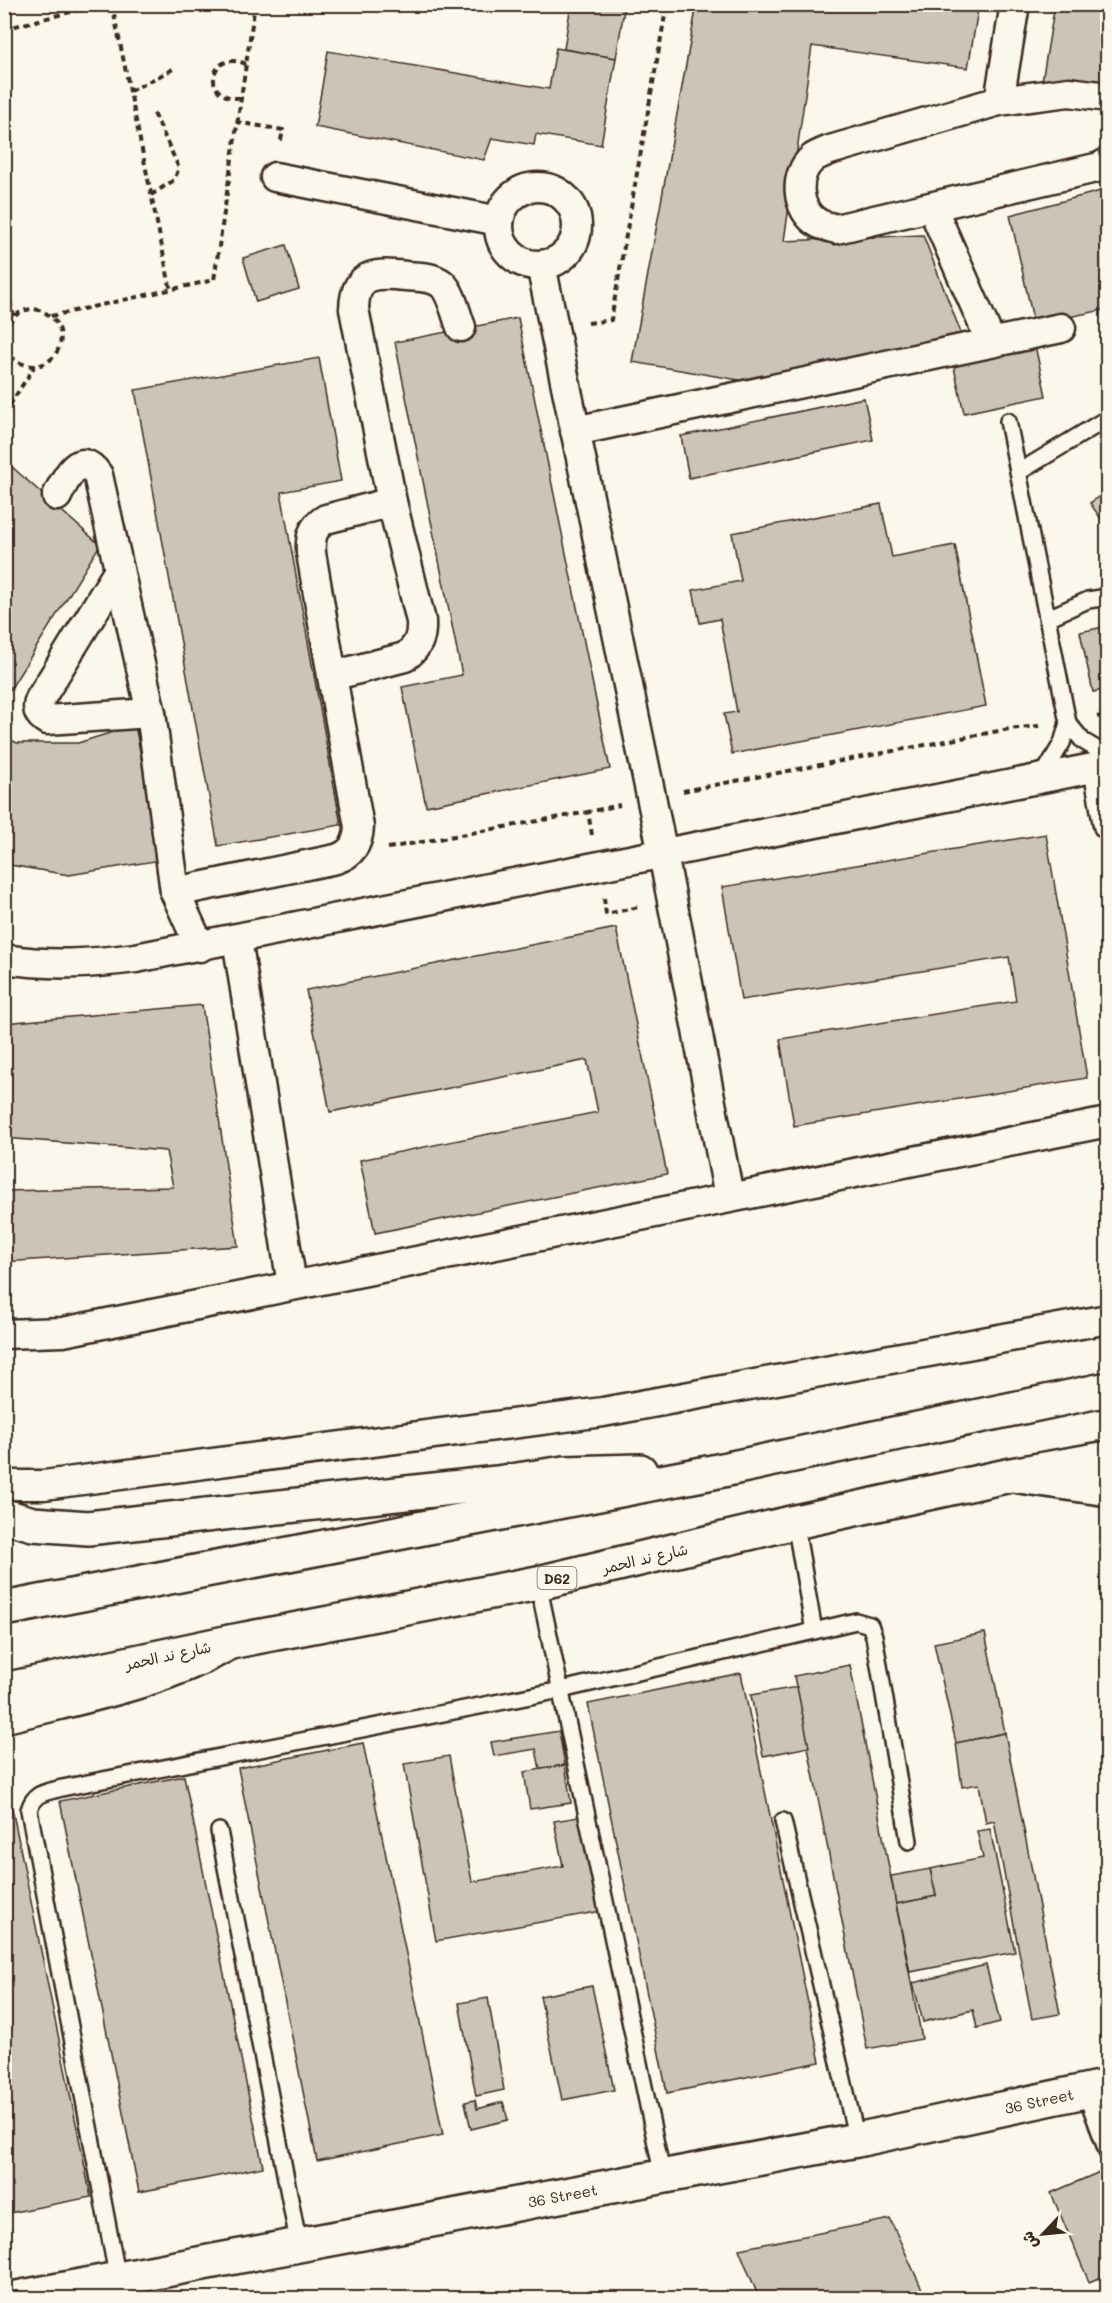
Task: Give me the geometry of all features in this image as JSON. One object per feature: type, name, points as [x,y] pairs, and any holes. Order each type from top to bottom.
[{"type":"main road","points":[[4,1609],[713,1473],[1107,1389]]},
{"type":"main road","name":"شارع ند الحمر","points":[[4,1690],[230,1642],[538,1583],[795,1522],[1011,1475],[1107,1458]]},
{"type":"main road","points":[[4,1516],[33,1524],[88,1528],[497,1483],[564,1473],[625,1470],[713,1473]]},
{"type":"main road","points":[[1011,1475],[1107,1489]]},
{"type":"main road","points":[[4,1716],[161,1675],[199,1660],[230,1642]]},
{"type":"main road","name":"36 Street","points":[[17,2298],[58,2295],[118,2280],[857,2140],[1096,2089]]},
{"type":"street","points":[[999,101],[1016,4]]},
{"type":"street","points":[[1107,97],[1069,92],[999,101],[830,150],[813,159],[802,174],[799,192],[805,210],[819,223],[836,229],[1100,167],[1107,162]]},
{"type":"street","points":[[275,177],[499,221]]},
{"type":"street","points":[[536,186],[550,188],[562,194],[572,204],[578,231],[574,244],[565,255],[554,262],[541,265],[527,263],[515,257],[505,247],[500,235],[499,221],[503,208],[512,197],[536,186]]},
{"type":"street","points":[[932,207],[992,342]]},
{"type":"street","points":[[541,265],[663,854],[729,1196]]},
{"type":"street","points":[[332,676],[405,657],[413,651],[422,632],[392,502],[354,309],[359,286],[367,278],[378,274],[434,279],[446,288],[461,327]]},
{"type":"street","points":[[575,431],[1061,328]]},
{"type":"street","points":[[57,496],[70,471],[77,466],[86,465],[93,468],[100,484],[151,713],[175,892],[200,947]]},
{"type":"street","points":[[175,892],[344,856],[355,845],[359,827],[311,553],[312,533],[318,524],[326,519],[392,502]]},
{"type":"street","points":[[119,570],[40,699],[38,711],[41,717],[47,720],[151,713]]},
{"type":"street","points":[[4,959],[33,963],[85,964],[200,947],[1041,778],[1104,763],[1107,825]]},
{"type":"street","points":[[237,939],[292,1285]]},
{"type":"street","points":[[4,1334],[63,1332],[729,1196],[1107,1122]]},
{"type":"street","points":[[4,1485],[44,1485],[603,1412],[1107,1319]]},
{"type":"lane","points":[[1019,472],[1107,418]]},
{"type":"lane","points":[[1008,421],[1068,723],[1104,763]]},
{"type":"lane","points":[[1048,618],[1088,600],[1107,597]]},
{"type":"lane","points":[[1041,778],[1057,752],[1068,723]]},
{"type":"lane","points":[[795,1522],[814,1630]]},
{"type":"lane","points":[[538,1583],[663,2177]]},
{"type":"lane","points":[[118,2280],[29,1810],[32,1801],[40,1794],[561,1690],[856,1620],[870,1625],[874,1636],[909,1841]]},
{"type":"lane","points":[[783,1821],[857,2140]]},
{"type":"lane","points":[[219,1831],[299,2246]]},
{"type":"lane","points":[[1096,2089],[1107,2154]]},
{"type":"path","points":[[4,29],[102,4]]},
{"type":"path","points":[[112,4],[171,291]]},
{"type":"path","points":[[51,316],[214,280],[255,4]]},
{"type":"path","points":[[611,320],[667,4]]},
{"type":"path","points":[[240,98],[228,99],[218,92],[214,81],[216,70],[224,62],[236,60],[246,64]]},
{"type":"path","points":[[130,91],[175,68]]},
{"type":"path","points":[[151,195],[174,180],[179,168],[153,111]]},
{"type":"path","points":[[236,122],[283,130],[275,177]]},
{"type":"path","points":[[4,281],[14,316]]},
{"type":"path","points":[[4,333],[14,316],[26,310],[39,309],[51,316],[58,325],[61,336],[60,347],[54,357],[45,364],[34,367],[22,365],[12,359],[4,342]]},
{"type":"path","points":[[4,414],[34,367]]},
{"type":"path","points":[[673,794],[1009,729],[1068,723],[1107,714]]},
{"type":"path","points":[[344,856],[588,812]]},
{"type":"building","points":[[571,4],[625,4],[616,58],[564,49]]},
{"type":"building","points":[[697,4],[979,4],[968,68],[812,46],[784,241],[923,235],[961,333],[751,382],[632,362]]},
{"type":"building","points":[[1055,4],[1108,4],[1108,94],[1042,82]]},
{"type":"building","points":[[556,48],[616,58],[601,145],[536,134],[534,145],[492,138],[484,160],[315,127],[328,51],[549,89]]},
{"type":"building","points":[[1108,189],[1108,309],[1034,324],[1010,215]]},
{"type":"building","points":[[286,245],[299,289],[256,302],[243,258]]},
{"type":"building","points":[[518,318],[610,769],[426,806],[402,687],[462,675],[395,342]]},
{"type":"building","points":[[1034,341],[1046,396],[964,413],[952,358]]},
{"type":"building","points":[[319,358],[341,481],[281,492],[341,825],[218,846],[135,390]]},
{"type":"building","points":[[864,398],[873,440],[689,478],[681,436]]},
{"type":"building","points":[[11,466],[100,545],[8,693],[4,693],[4,476]]},
{"type":"building","points":[[1108,491],[1108,529],[1090,503]]},
{"type":"building","points":[[881,504],[892,557],[955,545],[986,706],[732,754],[724,714],[737,712],[720,619],[700,623],[693,590],[741,581],[732,533]]},
{"type":"building","points":[[1108,626],[1108,689],[1093,692],[1080,632]]},
{"type":"building","points":[[135,725],[161,860],[69,875],[4,864],[4,736],[17,743],[78,743]]},
{"type":"building","points":[[1046,834],[1087,1078],[794,1126],[780,1039],[1016,1001],[1009,957],[741,1000],[722,887]]},
{"type":"building","points":[[616,928],[667,1174],[375,1233],[360,1160],[598,1112],[587,1060],[330,1112],[306,990]]},
{"type":"building","points":[[202,1005],[238,1246],[4,1262],[4,1191],[173,1187],[166,1151],[4,1138],[4,1023]]},
{"type":"building","points":[[985,1633],[1005,1733],[956,1743],[934,1643]]},
{"type":"building","points":[[850,1665],[922,2039],[867,2049],[794,1676]]},
{"type":"building","points":[[741,1673],[820,2062],[667,2093],[588,1704]]},
{"type":"building","points":[[797,1687],[809,1747],[763,1756],[751,1695]]},
{"type":"building","points":[[559,1731],[565,1765],[540,1769],[536,1749],[494,1756],[491,1742]]},
{"type":"building","points":[[1005,1733],[1060,2014],[1032,2019],[994,1821],[986,1823],[979,1784],[962,1787],[956,1743]]},
{"type":"building","points":[[363,1743],[443,2135],[317,2161],[238,1768]]},
{"type":"building","points":[[449,1756],[472,1882],[563,1866],[554,1821],[584,1816],[602,1911],[436,1941],[404,1764]]},
{"type":"building","points":[[565,1765],[571,1803],[530,1809],[524,1772]]},
{"type":"building","points":[[184,1776],[263,2167],[139,2192],[60,1801]]},
{"type":"building","points":[[12,1808],[91,2197],[4,2214],[4,1809]]},
{"type":"building","points":[[990,1829],[1015,1952],[910,1972],[896,1904],[936,1896],[930,1869],[983,1858],[977,1831]]},
{"type":"building","points":[[930,1869],[936,1896],[896,1904],[891,1876]]},
{"type":"building","points":[[986,1965],[1000,2022],[977,2028],[973,2010],[923,2022],[913,1983]]},
{"type":"building","points":[[592,1986],[614,2090],[562,2100],[540,1996]]},
{"type":"building","points":[[488,1998],[504,2090],[476,2096],[459,2003]]},
{"type":"building","points":[[475,2100],[477,2109],[503,2102],[508,2120],[471,2129],[465,2102]]},
{"type":"building","points":[[1102,2171],[1108,2183],[1108,2274],[1089,2282],[1051,2193]]},
{"type":"building","points":[[890,2219],[926,2298],[759,2298],[739,2249]]}]
